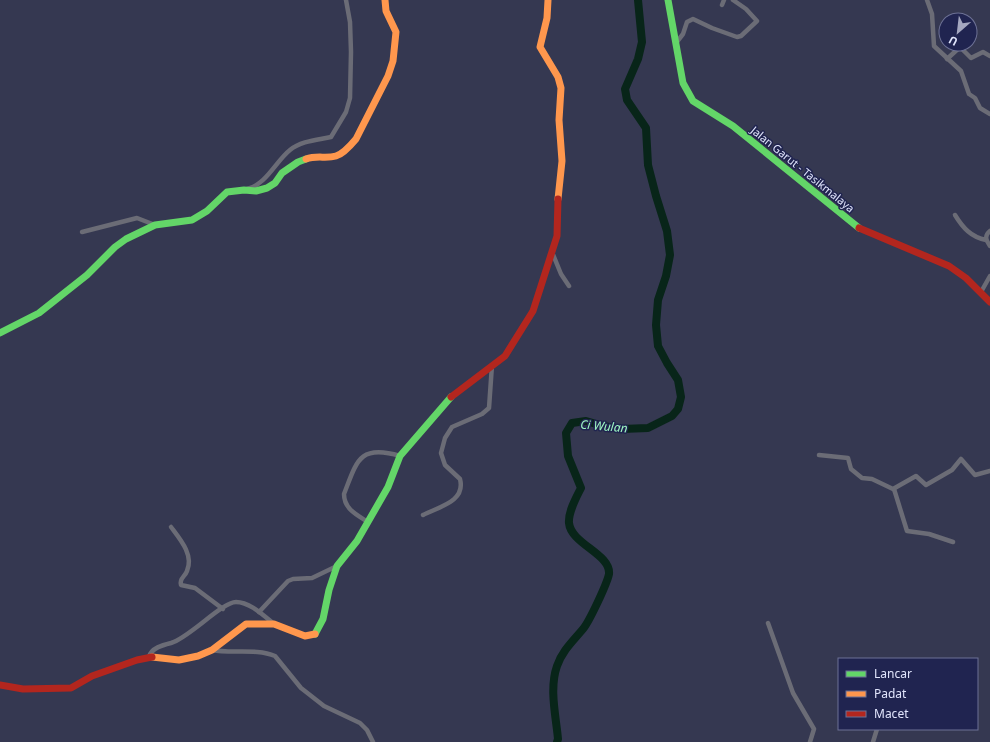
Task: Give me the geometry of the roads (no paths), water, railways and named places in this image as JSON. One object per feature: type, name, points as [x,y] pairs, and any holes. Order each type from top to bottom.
[{"type":"street","points":[[244,190],[256,186],[292,149],[312,140],[331,137],[346,112],[350,98],[351,52],[350,22],[346,0]]},
{"type":"street","points":[[0,333],[39,313],[87,274],[119,244],[155,225],[192,220],[207,211],[227,192],[244,190],[256,191],[267,188],[275,183],[282,173],[302,160],[315,156],[335,157],[353,144],[388,76],[393,61],[396,32],[386,11],[385,0]]},
{"type":"street","points":[[259,612],[288,581],[293,578],[312,578],[337,566],[348,554],[368,522],[388,486],[400,456],[455,392],[505,356],[529,319],[557,236],[557,207],[562,160],[559,120],[560,88],[558,77],[540,47],[547,18],[548,0]]},
{"type":"street","name":"Jalan Garut - Tasikmalaya","points":[[668,0],[683,83],[693,100],[733,126],[856,226],[885,240],[949,266],[966,278],[990,302]]},
{"type":"street","points":[[676,43],[686,28],[687,22],[693,19],[737,37],[741,36],[757,21],[746,9],[733,0]]},
{"type":"street","points":[[927,0],[932,14],[934,45],[961,71],[969,94],[974,98],[980,108],[990,114]]},
{"type":"street","points":[[947,59],[960,47],[971,58],[983,52],[990,56]]},
{"type":"street","points":[[955,215],[966,230],[978,239],[986,240]]},
{"type":"street","points":[[82,232],[137,218],[155,225]]},
{"type":"street","points":[[990,231],[986,236],[986,240],[990,246]]},
{"type":"street","points":[[552,252],[561,274],[569,286]]},
{"type":"street","points":[[981,292],[990,276]]},
{"type":"street","points":[[423,515],[453,501],[460,491],[460,479],[442,461],[441,448],[452,427],[482,414],[489,408],[492,365]]},
{"type":"street","points":[[368,522],[348,508],[344,499],[344,494],[356,466],[362,456],[372,452],[381,452],[400,456]]},
{"type":"street","points":[[819,454],[848,458],[851,469],[862,478],[872,479],[894,490],[907,531],[929,534],[953,542]]},
{"type":"street","points":[[894,490],[916,476],[926,485],[952,470],[961,459],[976,475],[990,470]]},
{"type":"street","points":[[171,527],[183,542],[187,554],[188,568],[181,579],[181,585],[195,588],[223,609]]},
{"type":"street","points":[[150,657],[154,649],[179,640],[223,609],[233,603],[239,602],[259,612],[274,624],[305,636],[314,635],[324,615],[329,590],[337,566]]},
{"type":"street","points":[[768,623],[793,693],[814,729],[810,742]]},
{"type":"street","points":[[0,685],[23,689],[71,688],[92,676],[130,662],[150,657],[179,660],[198,656],[212,650],[246,624],[274,624]]},
{"type":"street","points":[[212,650],[227,653],[252,652],[275,656],[301,688],[324,706],[360,723],[367,730],[373,742]]},
{"type":"street","points":[[872,742],[877,730]]},
{"type":"waterway","name":"Ci Wulan","points":[[557,742],[558,739],[553,693],[557,666],[565,651],[589,619],[609,574],[608,567],[604,561],[576,537],[571,530],[569,523],[571,510],[581,488],[568,456],[566,433],[572,423],[586,421],[622,429],[648,428],[672,416],[678,409],[681,397],[678,380],[658,346],[656,325],[658,300],[666,276],[670,255],[667,231],[648,165],[646,128],[627,100],[625,89],[638,59],[642,42],[638,0]]}]
